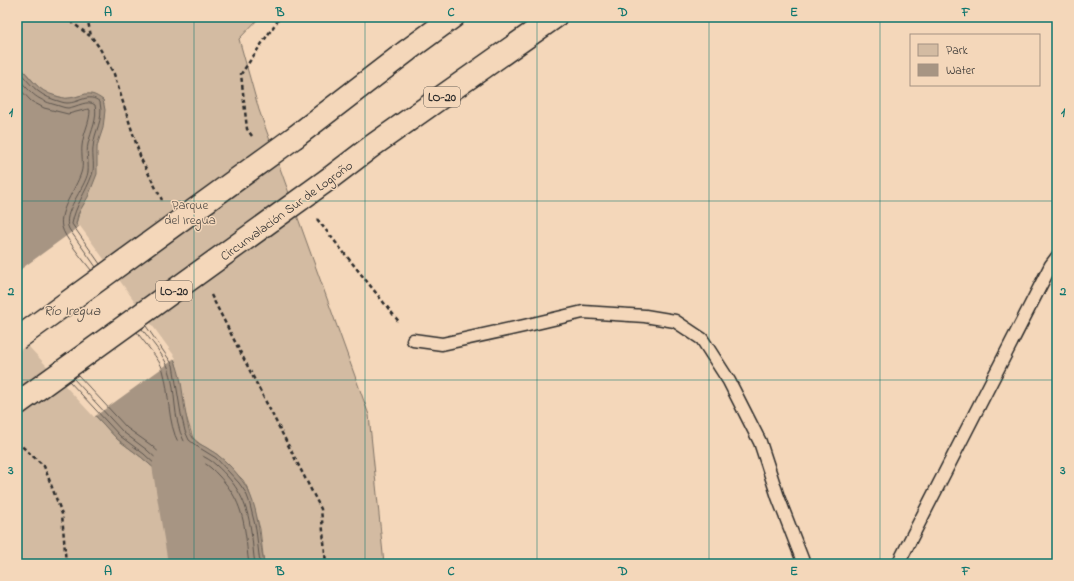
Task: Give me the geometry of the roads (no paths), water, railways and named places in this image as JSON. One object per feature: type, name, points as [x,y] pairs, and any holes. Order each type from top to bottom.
[{"type":"highway","points":[[17,339],[295,137],[450,17]]},
{"type":"highway","points":[[408,50],[453,17]]},
{"type":"highway","name":"Circunvalación Sur de Logroño","points":[[17,404],[372,146],[555,17]]},
{"type":"lane","points":[[898,564],[1050,265],[1057,257]]},
{"type":"lane","points":[[413,340],[442,344],[583,312],[645,316],[675,321],[702,339],[729,381],[760,442],[778,497],[804,564]]},
{"type":"water","name":"Río Iregua","points":[[17,63],[34,83],[49,94],[65,98],[93,94],[103,100],[105,110],[103,128],[97,146],[97,174],[88,197],[78,214],[76,224],[172,355],[176,363],[182,387],[185,412],[192,436],[197,442],[214,452],[225,461],[237,473],[245,485],[251,497],[258,521],[264,564],[202,564],[192,541],[185,534],[171,507],[165,487],[155,469],[117,439],[17,331]]},
{"type":"waterway","name":"Río Iregua","points":[[179,467],[195,564]]},
{"type":"park label","name":"Parque del Iregua","points":[[190,212]]}]
